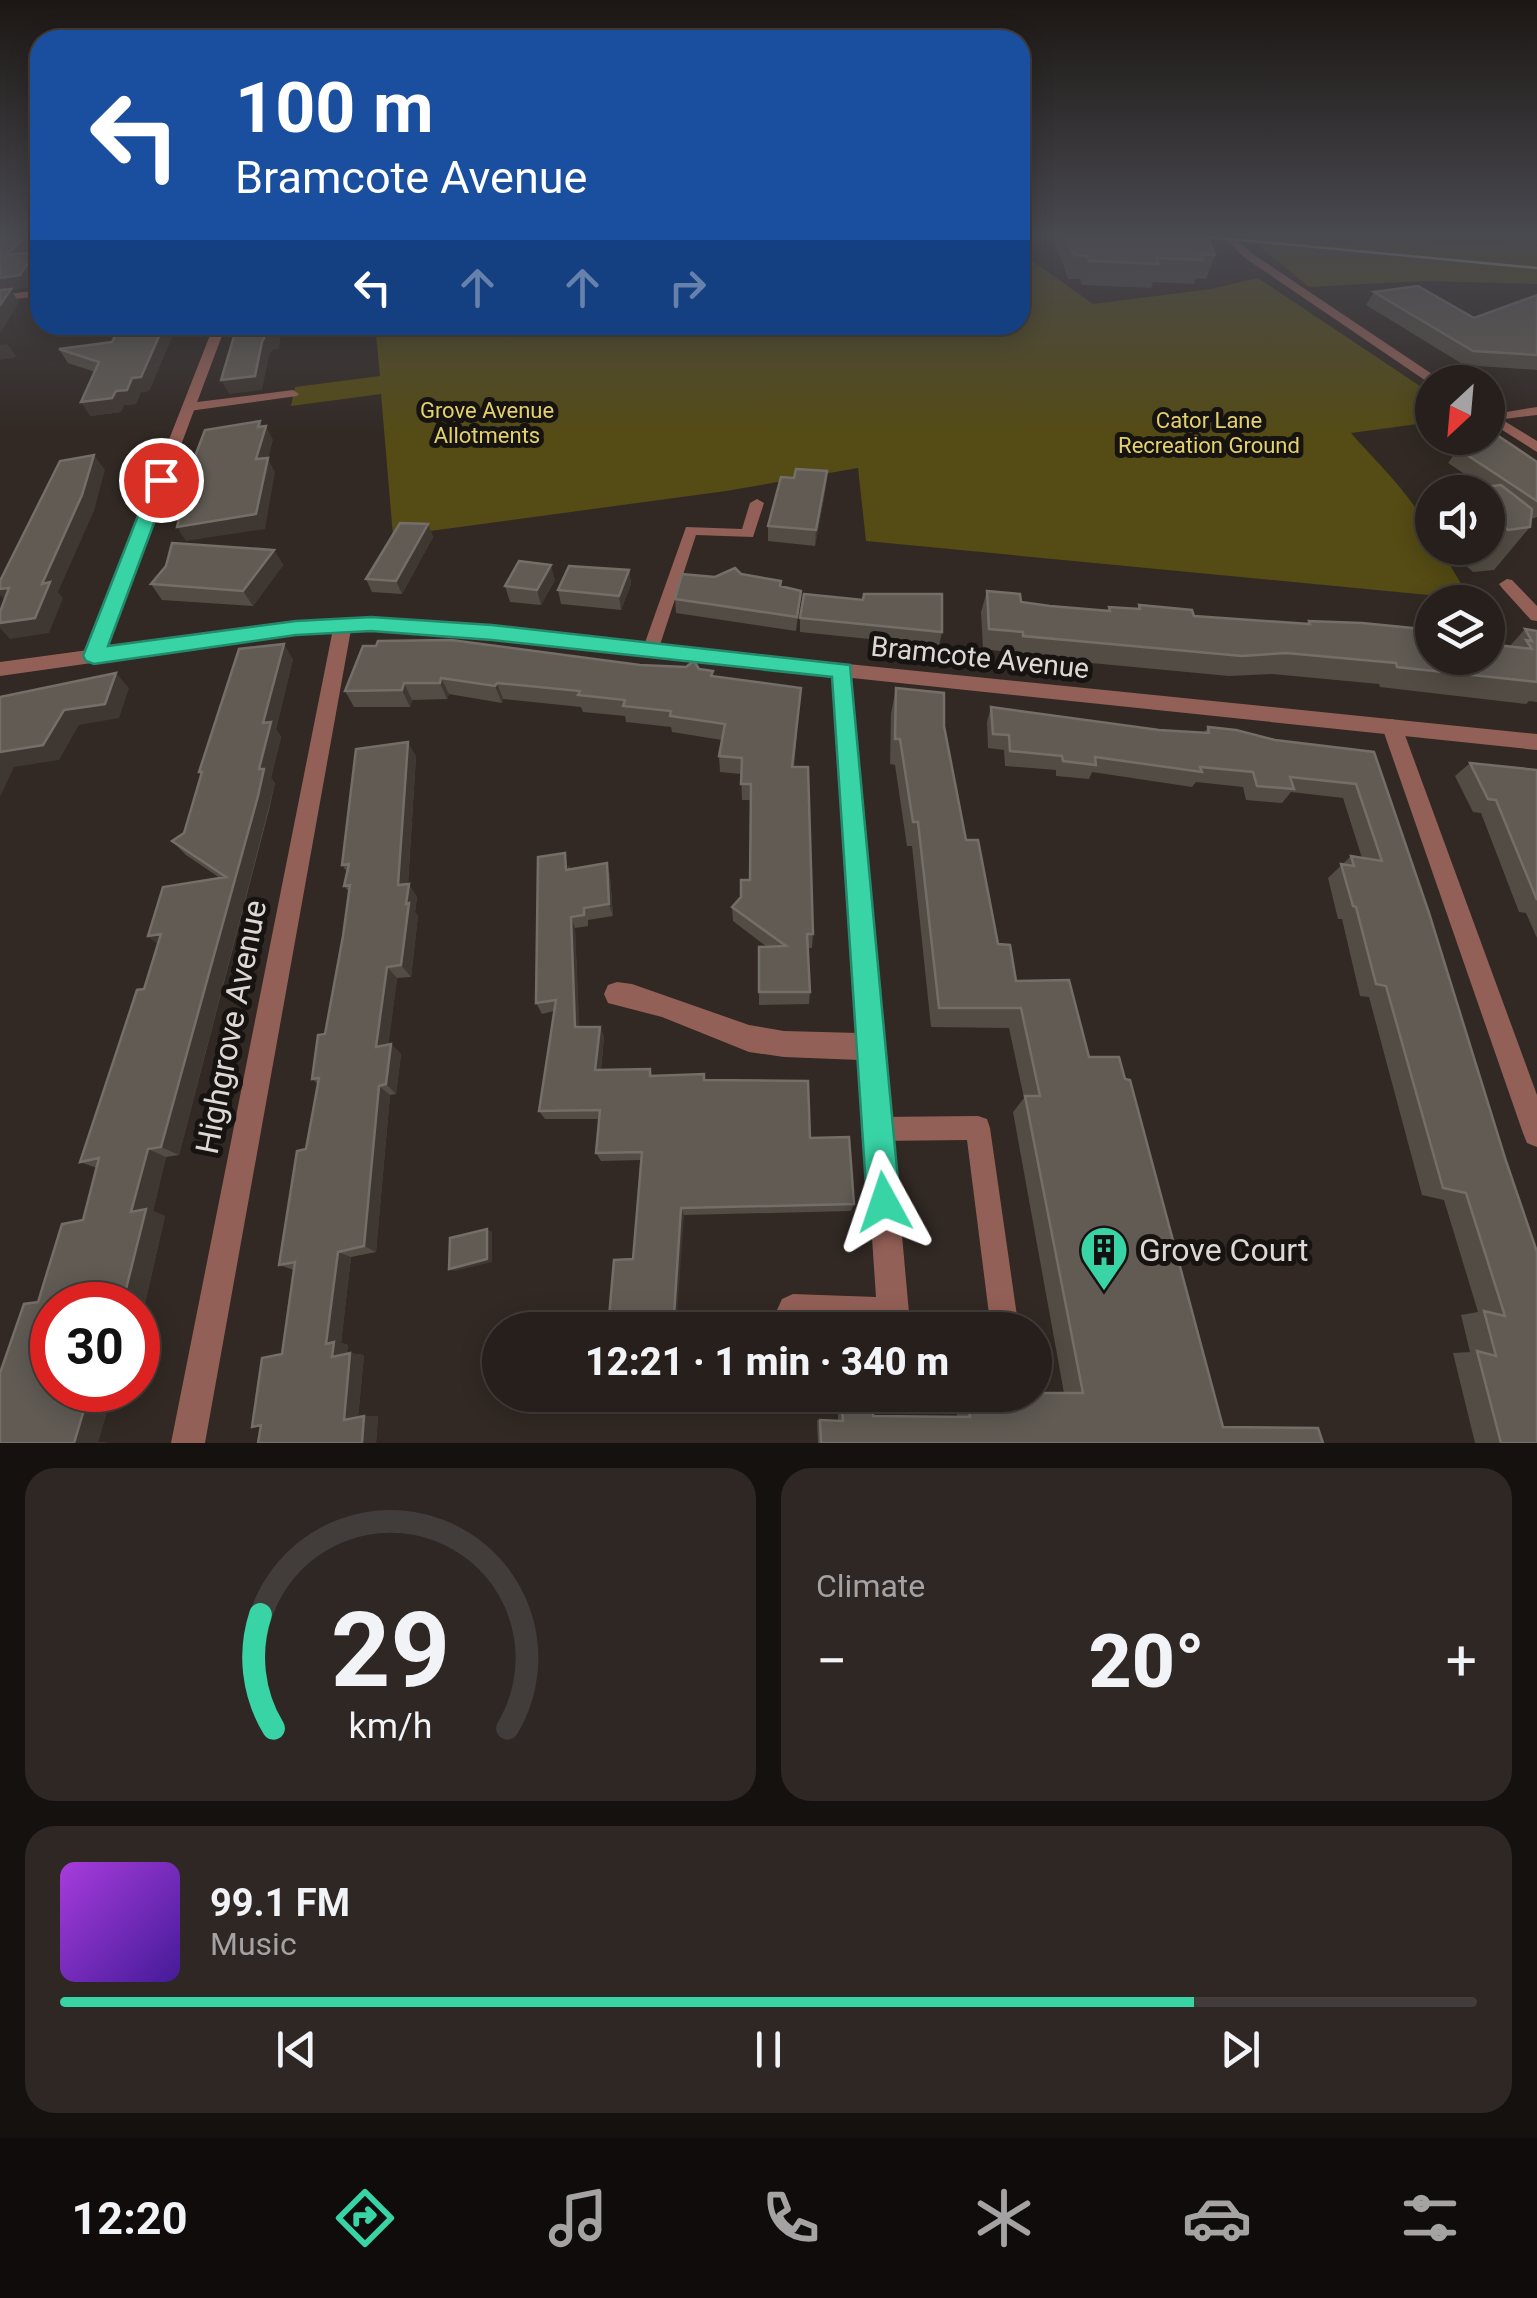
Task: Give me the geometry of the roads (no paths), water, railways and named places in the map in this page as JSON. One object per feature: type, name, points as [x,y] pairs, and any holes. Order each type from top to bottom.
[{"type":"street","points":[[1316,301],[1415,367]]},
{"type":"street","points":[[94,656],[216,335]]},
{"type":"street","points":[[1505,415],[1537,411]]},
{"type":"street","points":[[1505,427],[1537,448]]},
{"type":"street","name":"Bramcote Avenue","points":[[0,669],[343,624],[492,632],[1537,742]]},
{"type":"street","name":"Highgrove Avenue","points":[[188,1443],[343,624]]},
{"type":"street","points":[[842,670],[892,1312]]},
{"type":"street","points":[[1392,726],[1537,1133]]},
{"type":"street","points":[[617,994],[642,996],[734,1034],[765,1042],[871,1048]]},
{"type":"street","points":[[794,1310],[810,1312]]},
{"type":"lane","points":[[189,407],[293,394]]},
{"type":"lane","points":[[650,650],[691,530],[748,534],[757,503]]},
{"type":"lane","points":[[1507,584],[1537,616]]},
{"type":"lane","points":[[877,1129],[978,1128],[1003,1312]]},
{"type":"place","name":"Grove Court","points":[[1104,1292]]},
{"type":"park label","name":"Grove Avenue Allotments","points":[[487,422]]},
{"type":"park label","name":"Cator Lane Recreation Ground","points":[[1209,432]]}]
